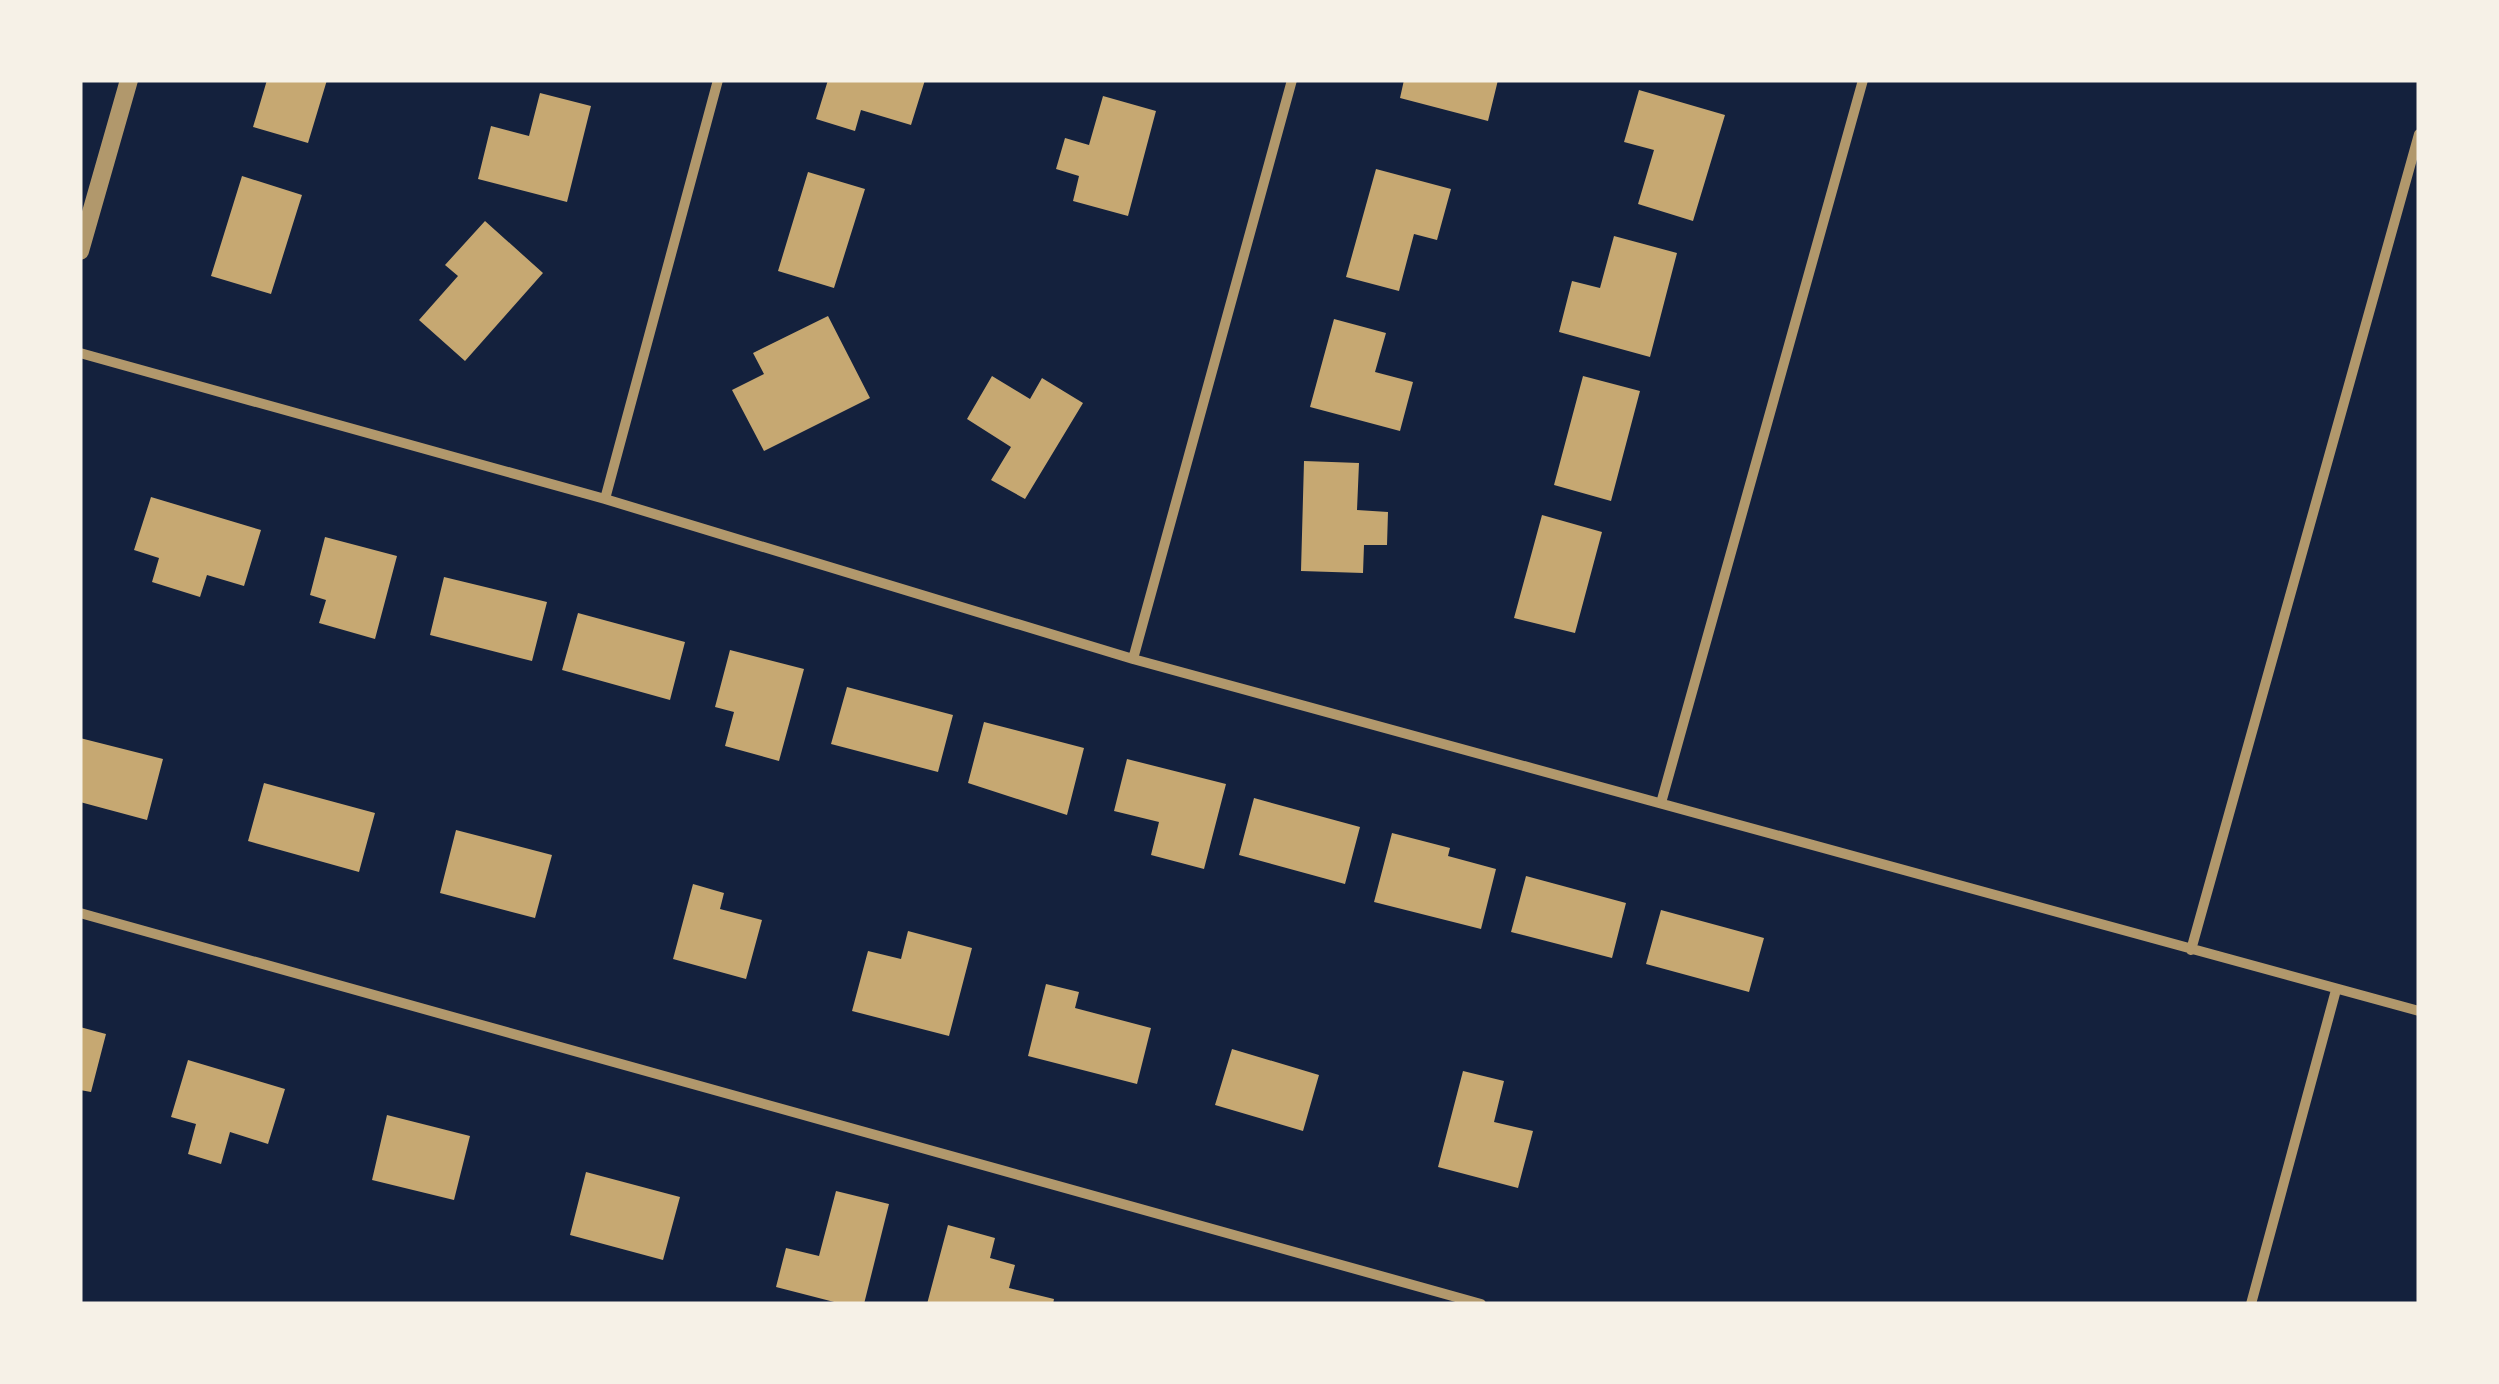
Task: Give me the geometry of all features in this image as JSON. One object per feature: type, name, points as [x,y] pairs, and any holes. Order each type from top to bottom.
[{"type":"street","points":[[80,251],[129,80]]},
{"type":"street","points":[[605,498],[718,80]]},
{"type":"street","points":[[1133,659],[1292,80]]},
{"type":"street","points":[[1660,803],[1863,80]]},
{"type":"street","points":[[2192,950],[2419,134]]},
{"type":"street","points":[[80,353],[605,498],[1133,659],[2419,1011]]},
{"type":"street","points":[[80,913],[1480,1304]]},
{"type":"street","points":[[2250,1304],[2336,990]]},
{"type":"building","points":[[267,80],[327,80],[308,143],[253,127]]},
{"type":"building","points":[[828,80],[925,80],[911,125],[861,110],[855,131],[816,119]]},
{"type":"building","points":[[1404,80],[1498,80],[1488,121],[1400,98]]},
{"type":"building","points":[[1639,90],[1725,115],[1693,221],[1638,204],[1654,150],[1624,142]]},
{"type":"building","points":[[540,93],[591,106],[567,202],[478,179],[491,126],[529,136]]},
{"type":"building","points":[[1103,96],[1156,111],[1128,216],[1073,201],[1079,176],[1056,169],[1065,138],[1089,145]]},
{"type":"building","points":[[1376,169],[1451,189],[1437,240],[1414,234],[1399,291],[1346,277]]},
{"type":"building","points":[[808,172],[865,189],[834,288],[778,271]]},
{"type":"building","points":[[242,176],[302,195],[271,294],[211,276]]},
{"type":"building","points":[[485,221],[543,273],[465,361],[419,320],[458,276],[445,265]]},
{"type":"building","points":[[1614,236],[1677,253],[1650,357],[1559,332],[1572,281],[1600,288]]},
{"type":"building","points":[[828,316],[870,398],[764,451],[732,390],[764,374],[753,353]]},
{"type":"building","points":[[1334,319],[1386,333],[1375,372],[1413,382],[1400,431],[1310,407]]},
{"type":"building","points":[[992,376],[1030,399],[1042,378],[1083,403],[1025,499],[991,480],[1011,447],[967,419]]},
{"type":"building","points":[[1583,376],[1640,391],[1611,501],[1554,485]]},
{"type":"building","points":[[1304,461],[1359,463],[1357,510],[1388,512],[1387,545],[1364,545],[1363,573],[1301,571]]},
{"type":"building","points":[[151,497],[261,530],[244,586],[207,575],[200,597],[152,582],[159,558],[134,550]]},
{"type":"building","points":[[1542,515],[1602,532],[1575,633],[1514,618]]},
{"type":"building","points":[[325,537],[397,556],[375,639],[319,623],[326,600],[310,595]]},
{"type":"building","points":[[444,577],[547,602],[532,661],[430,635]]},
{"type":"building","points":[[578,613],[685,642],[670,700],[562,670]]},
{"type":"building","points":[[730,650],[804,669],[779,761],[725,746],[734,712],[715,707]]},
{"type":"building","points":[[847,687],[953,715],[938,772],[831,744]]},
{"type":"building","points":[[984,722],[1084,748],[1067,815],[968,783]]},
{"type":"building","points":[[80,738],[163,759],[147,820],[80,802]]},
{"type":"building","points":[[1127,759],[1226,784],[1204,869],[1151,855],[1159,822],[1114,811]]},
{"type":"building","points":[[264,783],[375,813],[359,872],[248,841]]},
{"type":"building","points":[[1254,798],[1360,827],[1345,884],[1239,855]]},
{"type":"building","points":[[456,830],[552,855],[535,918],[440,893]]},
{"type":"building","points":[[1392,833],[1450,848],[1448,856],[1496,869],[1481,929],[1374,902]]},
{"type":"building","points":[[1526,876],[1626,903],[1612,958],[1511,932]]},
{"type":"building","points":[[693,884],[724,893],[720,909],[762,920],[746,979],[673,959]]},
{"type":"building","points":[[1661,910],[1764,938],[1749,992],[1646,964]]},
{"type":"building","points":[[908,931],[972,948],[949,1036],[852,1011],[868,951],[901,959]]},
{"type":"building","points":[[1046,984],[1079,992],[1075,1008],[1151,1028],[1137,1084],[1028,1056]]},
{"type":"building","points":[[80,1027],[106,1034],[91,1092],[80,1090]]},
{"type":"building","points":[[1232,1049],[1319,1075],[1303,1131],[1215,1105]]},
{"type":"building","points":[[188,1060],[285,1089],[268,1144],[230,1132],[221,1164],[188,1154],[196,1124],[171,1117]]},
{"type":"building","points":[[1463,1071],[1504,1081],[1494,1122],[1533,1131],[1518,1188],[1438,1167]]},
{"type":"building","points":[[387,1115],[470,1136],[454,1200],[372,1180]]},
{"type":"building","points":[[586,1172],[680,1197],[663,1260],[570,1235]]},
{"type":"building","points":[[836,1191],[889,1204],[864,1304],[842,1304],[776,1287],[786,1248],[819,1256]]},
{"type":"building","points":[[948,1225],[995,1238],[990,1258],[1015,1265],[1009,1288],[1054,1299],[1053,1304],[927,1304]]}]
